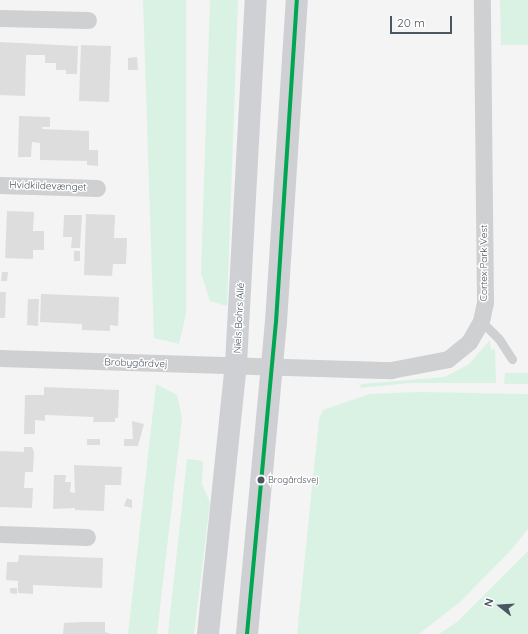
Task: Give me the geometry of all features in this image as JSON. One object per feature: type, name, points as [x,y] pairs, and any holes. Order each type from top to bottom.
[{"type":"street","name":"Niels Bohrs Allé","points":[[208,634],[236,364],[256,0]]},
{"type":"street","points":[[247,634],[272,366],[297,0]]},
{"type":"street","name":"Cortex Park Vest","points":[[272,366],[391,370],[425,365],[448,359],[468,342],[481,321],[485,302],[482,0]]},
{"type":"street","points":[[0,18],[88,20]]},
{"type":"street","name":"Hvidkildevænget","points":[[0,185],[97,188]]},
{"type":"street","name":"Brobygårdvej","points":[[0,358],[199,366],[236,364],[272,366]]},
{"type":"street","points":[[0,534],[87,537]]},
{"type":"lane","points":[[481,321],[499,339],[512,359]]},
{"type":"green space","points":[[143,0],[186,0],[186,314],[179,344],[154,338]]},
{"type":"green space","points":[[210,0],[238,0],[227,306],[210,301],[201,273]]},
{"type":"green space","points":[[500,0],[528,0],[528,45],[501,45]]},
{"type":"green space","points":[[490,340],[491,350],[495,349],[496,383],[410,383],[360,388],[361,384],[445,377],[469,364]]},
{"type":"green space","points":[[505,373],[528,373],[528,384],[504,384]]},
{"type":"green space","points":[[156,384],[177,395],[182,418],[157,634],[128,634]]},
{"type":"green space","points":[[419,392],[528,394],[528,529],[512,549],[460,602],[419,634],[297,634],[319,419],[323,410],[370,394]]},
{"type":"green space","points":[[187,459],[203,461],[202,484],[210,503],[194,634],[168,634]]},
{"type":"green space","points":[[528,551],[528,634],[439,634],[457,622]]},
{"type":"building","points":[[0,42],[78,46],[77,74],[66,74],[66,70],[56,70],[56,63],[45,63],[45,55],[26,55],[25,96],[0,95]]},
{"type":"building","points":[[81,45],[111,46],[109,102],[79,101]]},
{"type":"building","points":[[137,57],[138,70],[128,70],[128,58]]},
{"type":"building","points":[[19,116],[50,117],[50,127],[42,127],[42,129],[89,131],[89,150],[98,150],[98,166],[87,165],[87,161],[40,160],[40,143],[32,142],[31,157],[18,157]]},
{"type":"building","points":[[7,211],[34,212],[33,231],[44,231],[44,250],[33,250],[33,259],[5,258]]},
{"type":"building","points":[[86,214],[115,215],[114,238],[127,238],[126,264],[113,264],[112,276],[84,275]]},
{"type":"building","points":[[64,215],[82,215],[80,248],[71,248],[72,237],[63,237]]},
{"type":"building","points":[[74,251],[80,251],[80,261],[74,261]]},
{"type":"building","points":[[2,272],[8,272],[7,281],[1,281]]},
{"type":"building","points":[[0,292],[6,292],[5,318],[0,318]]},
{"type":"building","points":[[41,294],[119,297],[118,326],[110,325],[110,331],[82,330],[82,324],[40,322]]},
{"type":"building","points":[[28,299],[39,299],[38,326],[27,325]]},
{"type":"building","points":[[44,387],[119,390],[118,418],[115,418],[115,422],[93,422],[94,417],[45,415],[45,421],[35,420],[35,434],[24,434],[25,395],[44,395]]},
{"type":"building","points":[[132,421],[144,424],[138,446],[124,446],[124,439],[133,439]]},
{"type":"building","points":[[87,439],[100,439],[100,445],[87,445]]},
{"type":"building","points":[[24,447],[32,447],[34,452],[33,472],[25,472],[24,488],[33,488],[32,508],[0,507],[0,451],[24,452]]},
{"type":"building","points":[[74,465],[122,467],[121,485],[105,485],[104,511],[75,510],[75,508],[53,509],[54,475],[66,475],[65,482],[71,482],[70,492],[75,493]]},
{"type":"building","points":[[127,498],[132,500],[132,508],[124,506]]},
{"type":"building","points":[[19,555],[103,558],[102,588],[33,585],[33,594],[18,593],[18,581],[6,580],[7,562],[18,562]]},
{"type":"building","points":[[10,588],[17,588],[17,594],[10,593]]},
{"type":"building","points":[[105,622],[105,632],[111,634],[63,634],[64,623]]},
{"type":"transit line","points":[[247,634],[276,322],[297,0]]},
{"type":"place","name":"Brogårdsvej","points":[[261,480]]}]
